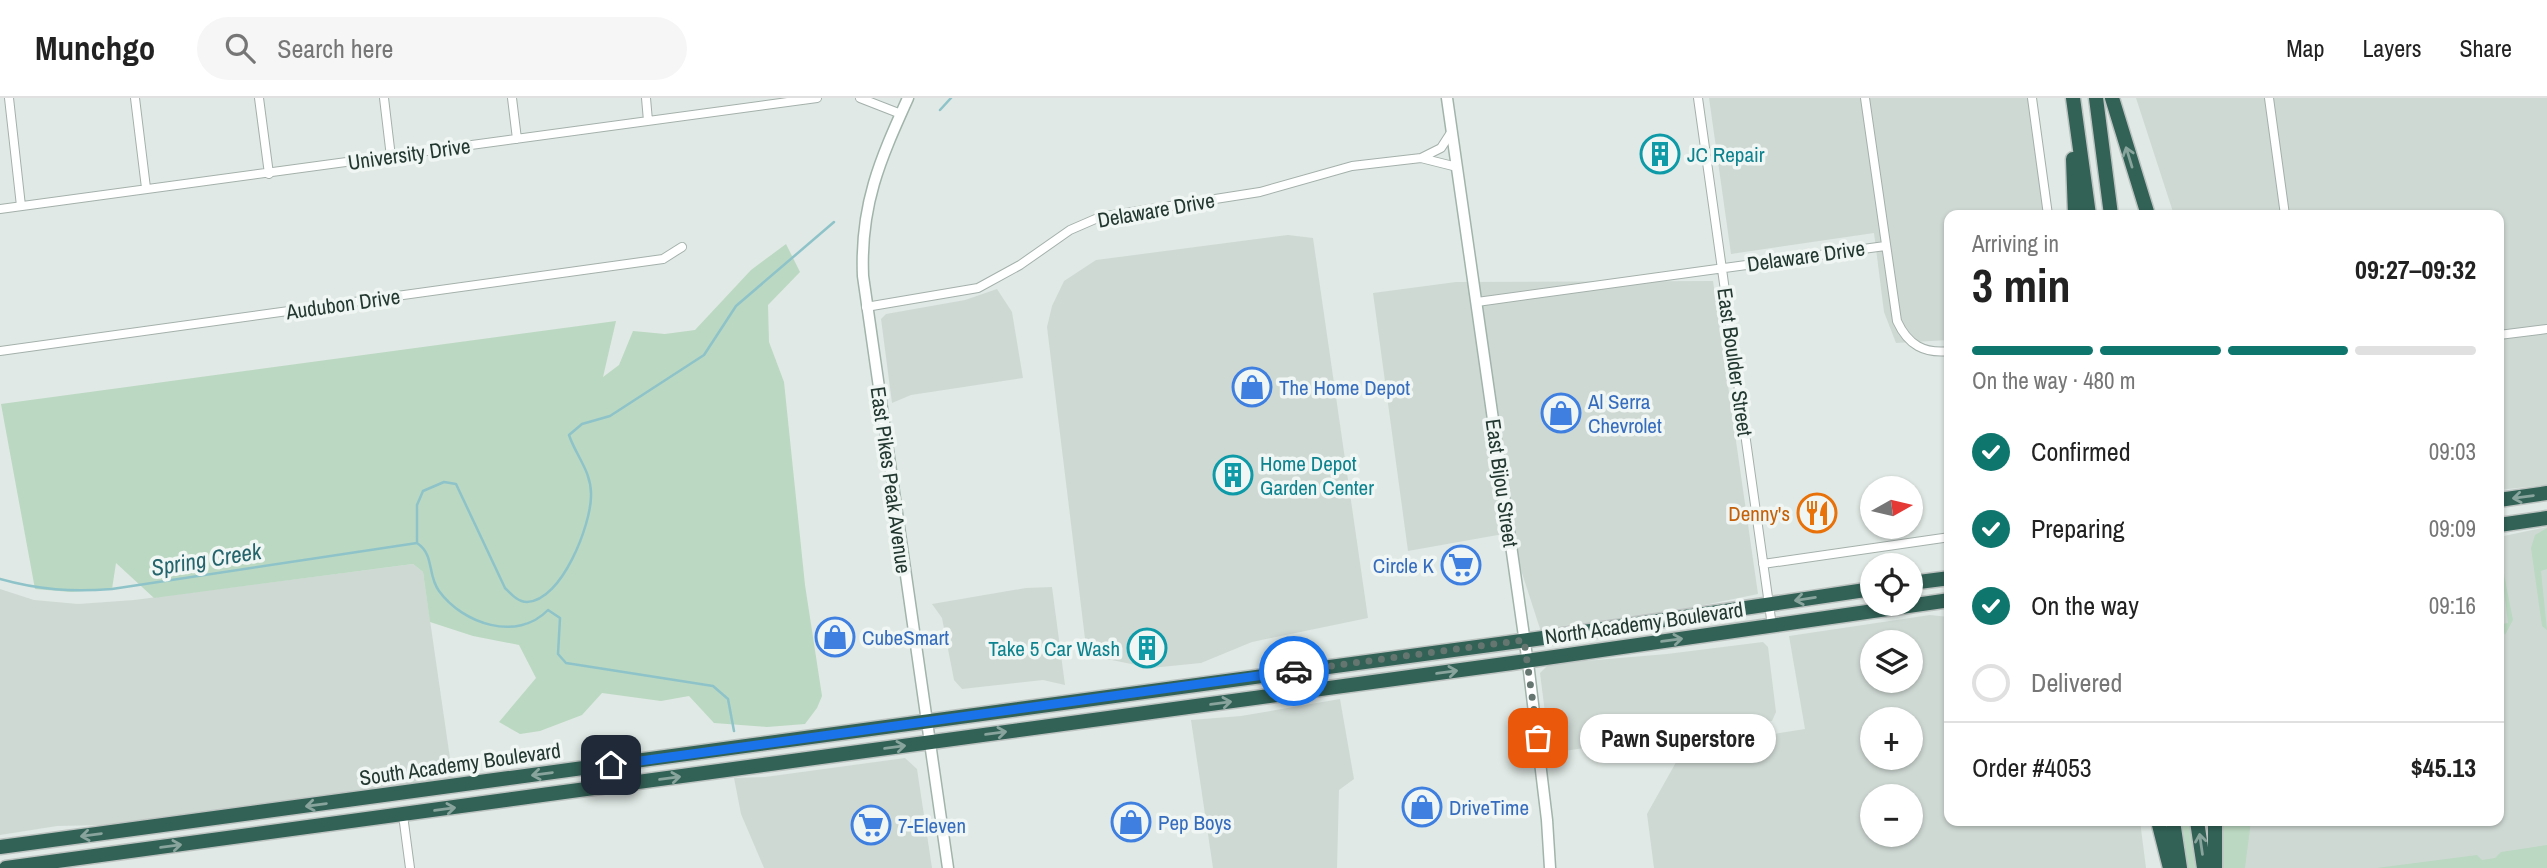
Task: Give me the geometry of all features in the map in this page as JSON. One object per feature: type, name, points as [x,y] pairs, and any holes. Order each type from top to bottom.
[{"type":"highway","points":[[2072,98],[2075,210]]},
{"type":"highway","points":[[2072,98],[2088,210]]},
{"type":"highway","points":[[2096,98],[2110,210]]},
{"type":"highway","points":[[2112,98],[2146,210]]},
{"type":"highway","points":[[2504,499],[2547,493]]},
{"type":"highway","points":[[2504,524],[2547,518]]},
{"type":"highway","points":[[1923,581],[1944,579]]},
{"type":"highway","name":"North Academy Boulevard","points":[[925,722],[1860,591]]},
{"type":"highway","name":"North Academy Boulevard","points":[[928,743],[1944,601]]},
{"type":"highway","name":"South Academy Boulevard","points":[[0,847],[925,722]]},
{"type":"highway","name":"South Academy Boulevard","points":[[6,868],[928,743]]},
{"type":"highway","points":[[2159,826],[2170,868]]},
{"type":"highway","points":[[2174,826],[2180,868]]},
{"type":"highway","points":[[2198,826],[2204,868]]},
{"type":"highway","points":[[2215,868],[2216,826]]},
{"type":"main road","name":"East Pikes Peak Avenue","points":[[908,98],[877,165],[866,208],[862,253],[866,307],[948,868]]},
{"type":"main road","name":"East Bijou Street","points":[[1447,98],[1527,661],[1545,798],[1550,868]]},
{"type":"street","points":[[9,98],[22,206]]},
{"type":"street","points":[[135,98],[146,188]]},
{"type":"street","points":[[259,98],[269,174]]},
{"type":"street","points":[[384,98],[391,156]]},
{"type":"street","points":[[512,98],[517,139]]},
{"type":"street","points":[[646,98],[648,121]]},
{"type":"street","name":"University Drive","points":[[0,209],[269,174],[776,101],[817,98]]},
{"type":"street","points":[[860,98],[901,114]]},
{"type":"street","name":"East Boulder Street","points":[[1698,98],[1772,626]]},
{"type":"street","points":[[1865,98],[1894,310],[1901,331],[1912,343],[1928,352],[1944,351]]},
{"type":"street","points":[[2032,98],[2047,210]]},
{"type":"street","points":[[2269,98],[2284,210]]},
{"type":"street","points":[[1421,158],[1441,148],[1452,131]]},
{"type":"street","name":"Delaware Drive","points":[[866,307],[978,288],[1005,275],[1070,230],[1115,213],[1260,192],[1352,166],[1421,158],[1457,167]]},
{"type":"street","name":"Delaware Drive","points":[[1477,302],[1885,246]]},
{"type":"street","name":"Audubon Drive","points":[[0,351],[663,259],[682,247]]},
{"type":"street","points":[[2504,334],[2547,329]]},
{"type":"street","points":[[1763,564],[1944,538]]},
{"type":"street","points":[[402,815],[410,868]]},
{"type":"shaded area","points":[[1709,98],[2031,98],[2047,210],[1944,210],[1944,340],[1896,343],[1884,312],[1874,233],[1731,254]]},
{"type":"shaded area","points":[[2136,98],[2547,98],[2547,485],[2504,489],[2504,210],[2172,210]]},
{"type":"shaded area","points":[[1288,235],[1313,238],[1368,618],[1252,642],[1201,663],[1151,668],[1087,655],[1047,327],[1052,306],[1064,281],[1096,260]]},
{"type":"shaded area","name":"Al Serra Chevrolet","points":[[1713,281],[1758,594],[1543,638],[1509,533],[1408,551],[1373,293],[1456,282]]},
{"type":"shaded area","points":[[997,289],[1012,312],[1023,378],[911,395],[892,403],[881,319],[886,314],[965,300]]},
{"type":"shaded area","points":[[2547,527],[2547,868],[2221,868],[2221,826],[2504,826],[2504,536]]},
{"type":"shaded area","points":[[413,564],[423,572],[453,779],[103,825],[57,826],[0,835],[0,589],[34,600],[78,604],[134,600]]},
{"type":"shaded area","points":[[1052,587],[1065,685],[1043,680],[962,689],[954,680],[942,618],[932,604],[1026,588]]},
{"type":"shaded area","points":[[1930,615],[1944,616],[1944,826],[2141,826],[2146,868],[1654,868],[1647,814],[1684,748],[1805,729],[1789,636]]},
{"type":"shaded area","points":[[1763,642],[1768,647],[1776,712],[1772,721],[1550,753],[1540,673],[1549,664],[1667,654]]},
{"type":"shaded area","points":[[1340,699],[1354,779],[1339,790],[1337,868],[1213,868],[1191,720],[1241,716]]},
{"type":"shaded area","points":[[905,758],[917,769],[932,868],[764,868],[741,814],[734,778],[765,777]]},
{"type":"green space","points":[[786,244],[800,272],[768,305],[769,342],[784,382],[805,585],[822,696],[805,724],[767,727],[714,723],[689,696],[661,701],[602,693],[582,715],[540,731],[520,734],[499,722],[536,678],[519,645],[473,636],[430,622],[423,572],[413,564],[154,598],[116,563],[112,589],[71,592],[35,589],[1,404],[616,321],[603,377],[619,365],[633,331],[665,334],[695,330],[751,270]]},
{"type":"green space","points":[[2547,528],[2547,569],[2541,571],[2547,630],[2542,626],[2531,548],[2535,535]]},
{"type":"green space","points":[[2504,574],[2513,620],[2505,635],[2504,624],[2508,623]]},
{"type":"green space","points":[[2177,826],[2191,826],[2197,868],[2183,868]]},
{"type":"green space","points":[[2221,826],[2250,826],[2245,868],[2221,868]]},
{"type":"green space","points":[[2547,845],[2547,868],[2376,868],[2477,855],[2482,860],[2495,858],[2501,852]]},
{"type":"waterway","points":[[940,110],[951,98]]},
{"type":"waterway","points":[[417,543],[417,505],[423,491],[444,482],[456,484],[505,588],[524,602],[540,598],[552,589],[572,559],[590,509],[589,479],[569,435],[582,424],[610,416],[704,355],[736,306],[834,222]]},
{"type":"waterway","points":[[417,543],[429,559],[435,585],[449,603],[462,612],[476,620],[506,627],[535,620],[548,610],[560,618],[558,654],[566,663],[713,686],[728,699],[734,731]]},
{"type":"waterway","name":"Spring Creek","points":[[0,579],[56,589],[112,589],[417,543]]},
{"type":"way so far","points":[[1294,671],[1524,640],[1538,738]]},
{"type":"place","name":"JC Repair","points":[[1660,154]]},
{"type":"place","name":"The Home Depot","points":[[1252,387]]},
{"type":"place","name":"Al Serra Chevrolet","points":[[1561,413]]},
{"type":"place","name":"Home Depot Garden Center","points":[[1233,475]]},
{"type":"place","name":"Denny's","points":[[1817,513]]},
{"type":"place","name":"Circle K","points":[[1461,565]]},
{"type":"place","name":"CubeSmart","points":[[835,637]]},
{"type":"place","name":"Take 5 Car Wash","points":[[1147,648]]},
{"type":"place","name":"Pawn Superstore","points":[[1538,738]]},
{"type":"place","name":"DriveTime","points":[[1422,807]]},
{"type":"place","name":"Pep Boys","points":[[1131,822]]},
{"type":"place","name":"7-Eleven","points":[[871,825]]},
{"type":"route","points":[[611,765],[1294,671]]}]
